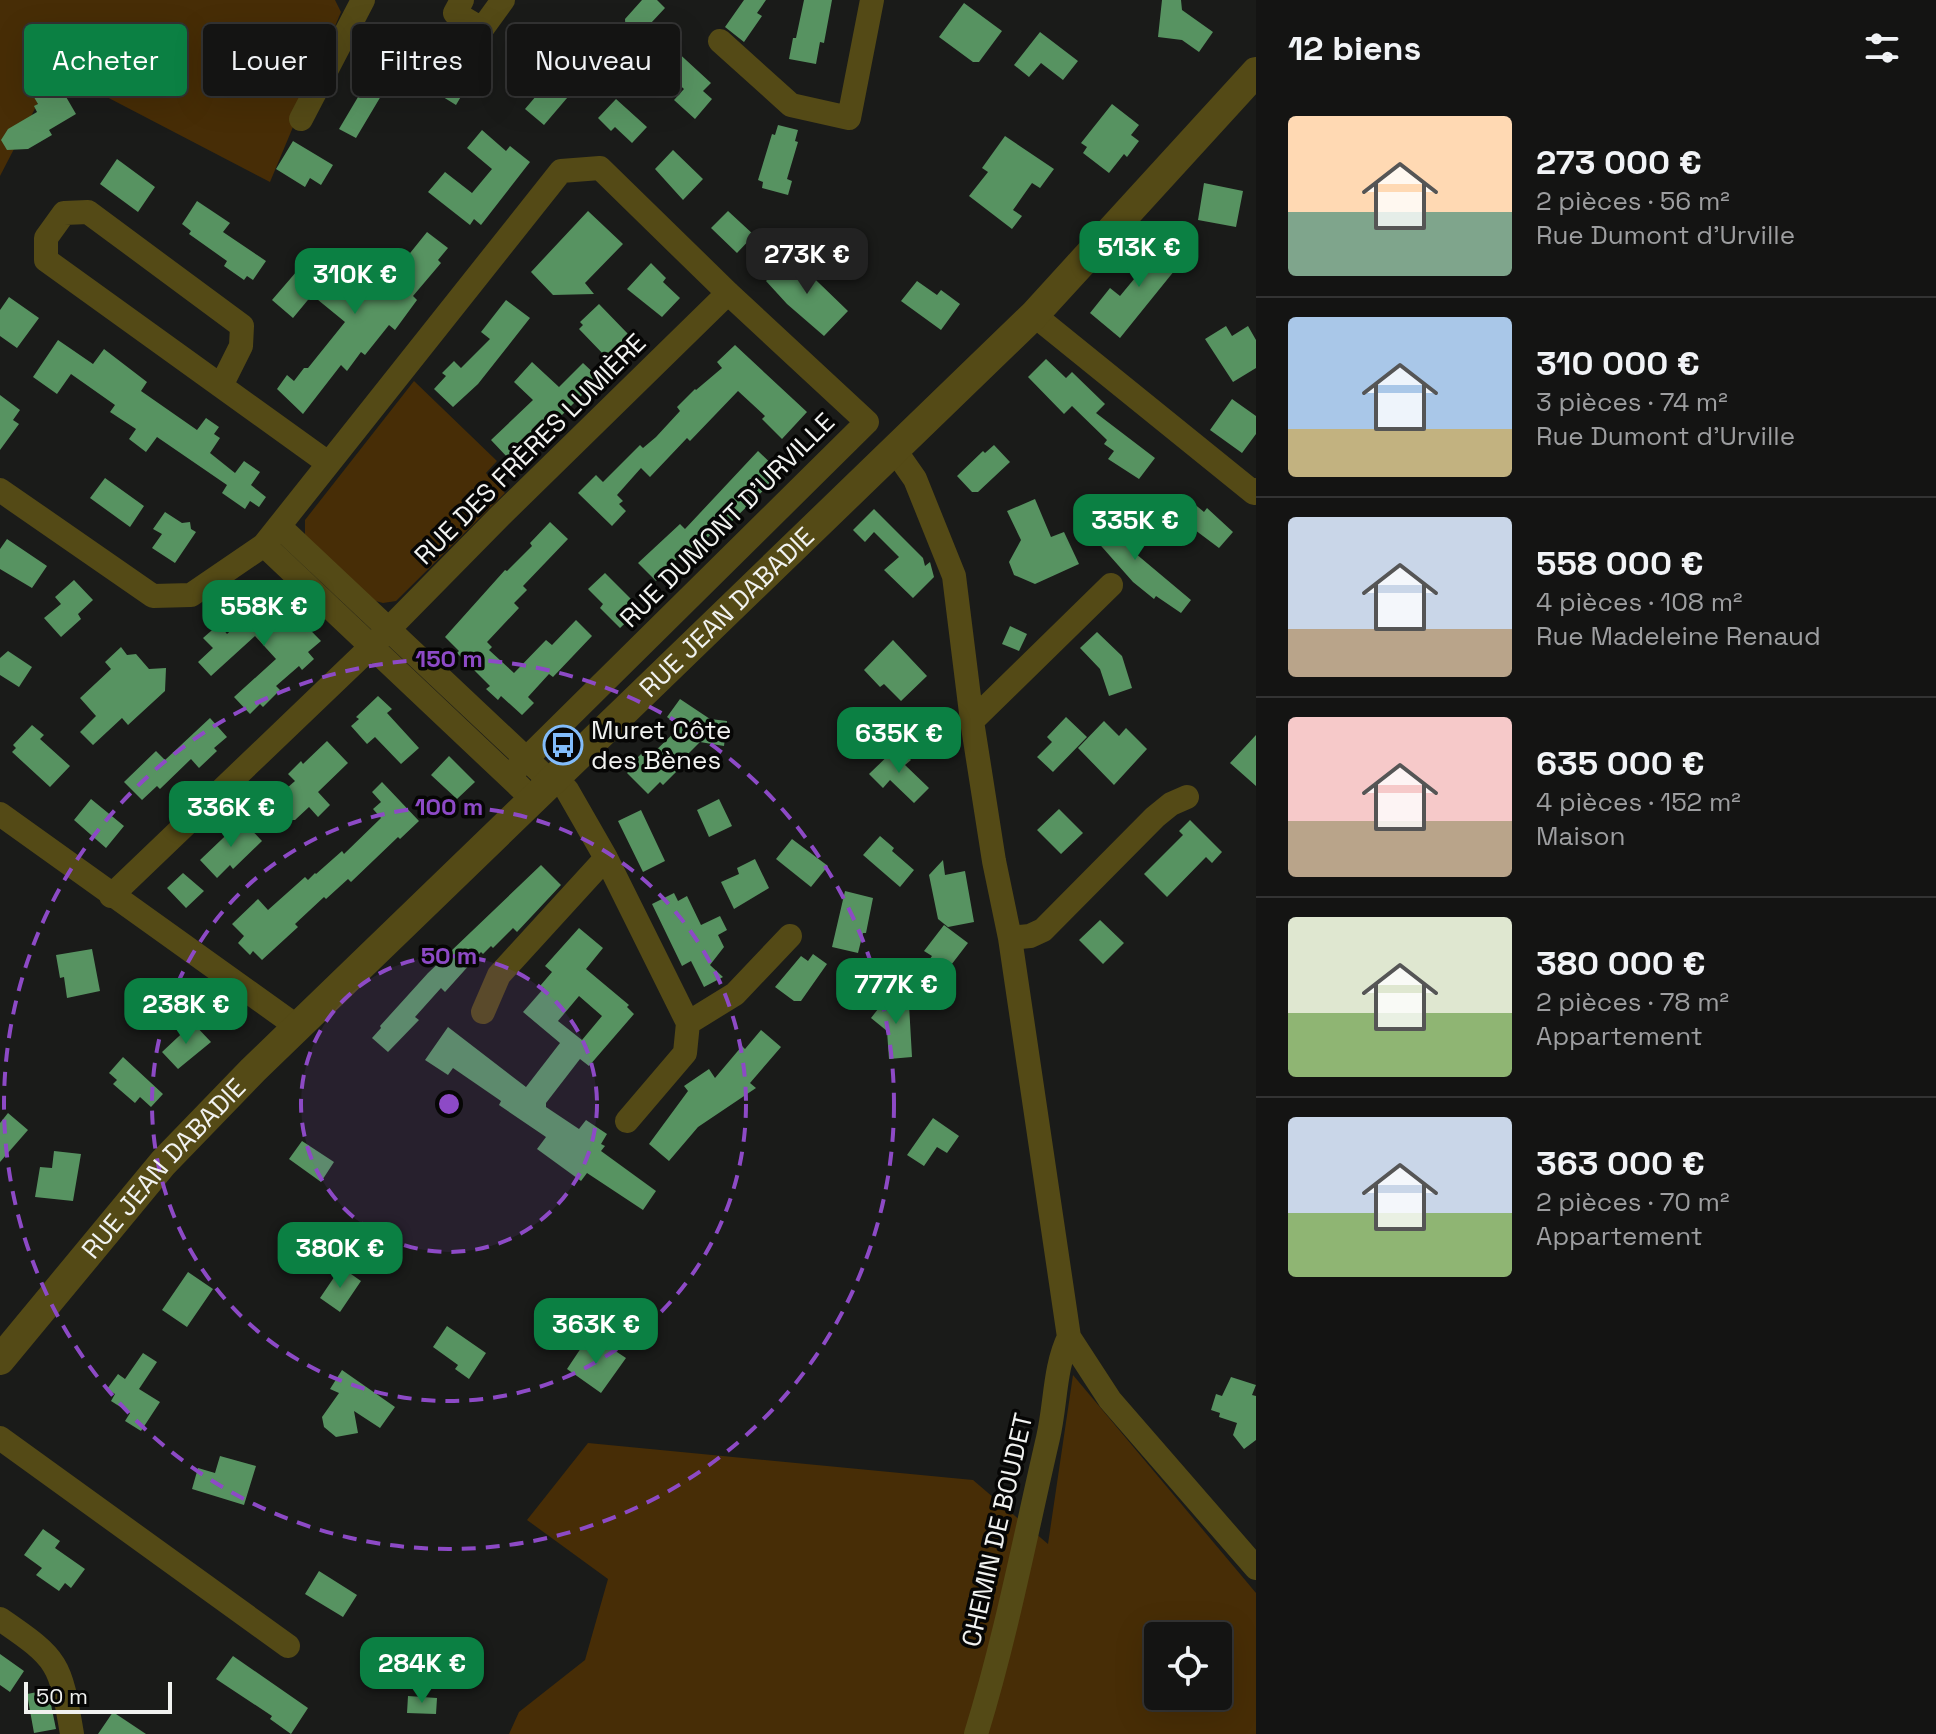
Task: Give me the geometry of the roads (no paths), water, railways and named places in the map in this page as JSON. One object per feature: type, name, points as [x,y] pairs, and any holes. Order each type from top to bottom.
[{"type":"street","points":[[301,119],[363,0]]},
{"type":"street","points":[[462,0],[455,13],[482,29],[503,0]]},
{"type":"street","points":[[720,41],[791,105],[849,118],[872,0]]},
{"type":"street","name":"RUE JEAN DABADIE","points":[[0,1360],[163,1163],[253,1070],[1034,315],[1256,72]]},
{"type":"street","name":"RUE DUMONT D'URVILLE","points":[[0,490],[153,596],[191,595],[272,536],[561,171],[600,168],[867,422],[517,767]]},
{"type":"street","points":[[221,386],[241,346],[242,326],[88,212],[64,213],[46,238],[46,260],[221,386],[328,463]]},
{"type":"street","name":"RUE DES FRÈRES LUMIÈRE","points":[[111,896],[381,637],[728,293]]},
{"type":"street","points":[[1034,315],[1254,493],[1256,490]]},
{"type":"street","points":[[894,449],[915,479],[954,576],[972,721],[994,861],[1010,938],[1069,1337],[1110,1400],[1256,1568]]},
{"type":"street","points":[[272,536],[517,767],[547,787],[567,790],[606,858],[688,1023],[685,1053],[627,1121]]},
{"type":"street","points":[[972,721],[1111,585]]},
{"type":"street","points":[[1010,938],[1030,936],[1043,930],[1155,817],[1171,804],[1187,797]]},
{"type":"street","points":[[0,814],[299,1028]]},
{"type":"street","points":[[483,1012],[499,975],[606,858]]},
{"type":"street","points":[[688,1023],[735,994],[790,936]]},
{"type":"street","name":"CHEMIN DE BOUDET","points":[[976,1734],[991,1685],[1051,1423],[1061,1355],[1069,1337]]},
{"type":"street","points":[[0,1438],[288,1646]]},
{"type":"street","points":[[0,1619],[40,1646],[52,1659],[62,1683],[72,1734]]},
{"type":"place","name":"Muret Côte des Bènes","points":[[563,745]]}]
